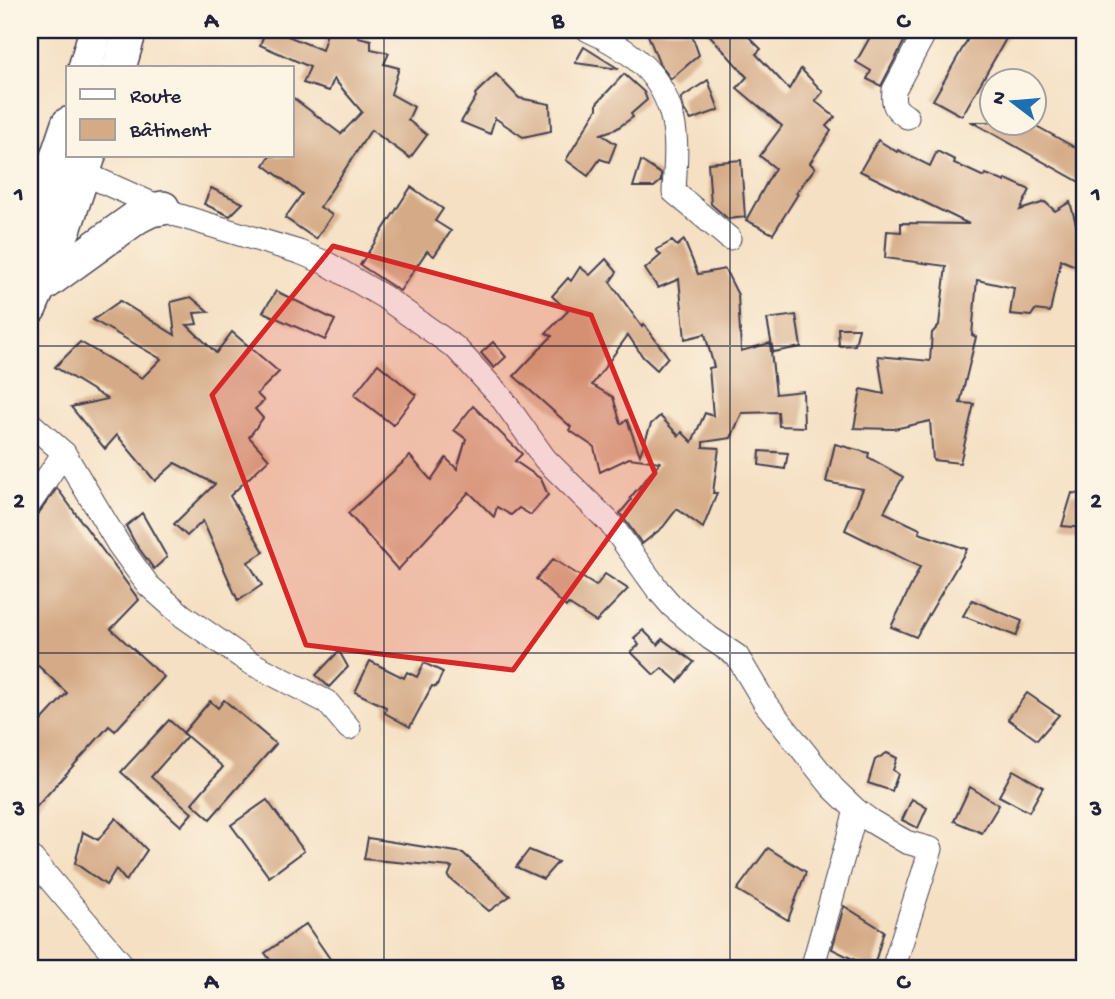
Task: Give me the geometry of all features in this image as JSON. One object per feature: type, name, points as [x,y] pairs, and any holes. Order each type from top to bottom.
[{"type":"highway","points":[[86,66],[96,30]]},
{"type":"highway","points":[[119,66],[130,30]]},
{"type":"highway","points":[[30,237],[66,130]]},
{"type":"highway","points":[[35,298],[65,228],[86,164]]},
{"type":"highway","points":[[35,298],[137,217],[163,208]]},
{"type":"street","points":[[588,30],[629,51],[653,79],[673,121],[674,192],[729,238]]},
{"type":"street","points":[[907,117],[895,108],[892,101],[894,90],[926,30]]},
{"type":"street","points":[[86,164],[163,208],[203,224],[299,252],[326,263],[384,297],[456,348],[501,397],[545,459],[610,523],[673,606],[710,638],[737,656],[773,713],[833,788],[856,810],[906,842],[931,849],[893,969]]},
{"type":"street","points":[[30,423],[64,453],[119,545],[148,585],[183,616],[249,663],[327,702],[349,728]]},
{"type":"street","points":[[30,503],[64,453]]},
{"type":"street","points":[[813,969],[856,810]]},
{"type":"street","points":[[30,856],[126,969]]},
{"type":"highlighted area","points":[[333,246],[591,315],[655,473],[513,670],[306,645],[212,395]]},
{"type":"building","points":[[266,30],[273,30],[322,50],[328,30],[360,30],[358,37],[371,40],[371,49],[389,53],[384,64],[399,68],[391,94],[414,107],[408,120],[427,135],[410,158],[371,130],[320,207],[332,215],[316,239],[285,218],[302,194],[264,165],[269,158],[294,158],[294,99],[341,134],[362,112],[334,79],[329,91],[303,83],[310,67],[260,45]]},
{"type":"building","points":[[646,30],[690,30],[699,55],[671,79],[659,63]]},
{"type":"building","points":[[705,30],[742,30],[761,49],[756,54],[789,89],[801,69],[823,92],[815,101],[835,117],[826,126],[831,131],[810,163],[815,168],[796,193],[798,194],[773,234],[746,220],[775,168],[760,156],[782,126],[737,88],[747,77]]},
{"type":"building","points":[[874,30],[910,30],[881,86],[867,79],[871,71],[856,62]]},
{"type":"building","points":[[973,30],[1011,30],[990,66],[978,66],[978,88],[962,116],[933,100]]},
{"type":"building","points":[[584,47],[619,69],[575,63]]},
{"type":"building","points":[[496,74],[519,98],[550,104],[551,131],[523,137],[495,118],[490,134],[461,122],[476,97],[475,94]]},
{"type":"building","points":[[624,74],[644,92],[647,100],[631,114],[633,117],[616,129],[601,134],[616,144],[609,162],[600,159],[588,176],[566,160],[597,109],[597,103]]},
{"type":"building","points":[[708,80],[719,110],[691,120],[684,110],[681,98]]},
{"type":"building","points":[[1048,133],[1085,153],[1085,185],[997,136],[1048,136]]},
{"type":"building","points":[[878,140],[897,152],[898,150],[930,166],[937,151],[955,160],[954,163],[984,177],[986,174],[1005,182],[1006,179],[1030,190],[1020,210],[1045,202],[1055,211],[1070,202],[1078,231],[1085,222],[1085,270],[1061,260],[1050,312],[1035,310],[1031,316],[1010,314],[1014,288],[977,280],[972,335],[976,337],[960,403],[974,404],[960,463],[933,460],[930,421],[894,429],[854,428],[861,389],[884,394],[878,356],[930,361],[932,333],[939,325],[946,266],[885,258],[887,231],[901,232],[901,223],[969,224],[860,171]]},
{"type":"building","points":[[741,160],[745,217],[728,219],[711,204],[708,163]]},
{"type":"building","points":[[641,161],[661,174],[661,181],[654,187],[633,187]]},
{"type":"building","points":[[411,187],[443,209],[435,221],[451,231],[434,256],[427,251],[400,291],[360,265]]},
{"type":"building","points":[[211,188],[243,203],[230,216],[204,204]]},
{"type":"building","points":[[684,240],[698,274],[725,269],[738,295],[741,351],[770,343],[776,394],[803,391],[804,427],[779,426],[778,412],[742,413],[731,438],[703,442],[703,447],[719,448],[713,493],[717,493],[703,528],[677,509],[663,527],[642,544],[620,513],[660,462],[629,458],[600,472],[594,447],[569,430],[571,427],[514,376],[552,336],[546,333],[568,311],[552,296],[568,278],[571,281],[580,267],[590,275],[606,259],[617,272],[610,282],[642,327],[644,324],[668,357],[657,370],[643,357],[628,335],[592,385],[613,397],[621,424],[627,420],[640,455],[651,424],[660,416],[679,436],[682,432],[692,442],[705,413],[713,416],[709,368],[714,367],[705,334],[685,339],[679,279],[658,288],[645,269],[661,255],[656,250],[672,241],[677,246]]},
{"type":"building","points":[[276,291],[335,320],[325,340],[263,312]]},
{"type":"building","points":[[191,297],[209,312],[194,313],[197,324],[187,325],[216,353],[232,332],[279,372],[257,394],[264,401],[255,409],[263,418],[249,437],[269,459],[230,496],[264,552],[248,562],[262,585],[238,601],[203,521],[187,536],[174,524],[215,484],[175,463],[155,481],[117,435],[105,449],[71,407],[107,399],[55,367],[80,342],[142,378],[161,359],[93,320],[120,301],[175,335],[171,302]]},
{"type":"building","points":[[796,315],[801,347],[773,352],[767,319]]},
{"type":"building","points":[[838,328],[859,328],[855,345],[839,346]]},
{"type":"building","points":[[493,342],[506,357],[494,368],[481,353]]},
{"type":"building","points":[[378,364],[416,395],[393,425],[354,395]]},
{"type":"building","points":[[473,406],[522,454],[515,461],[541,479],[548,495],[531,515],[519,508],[511,515],[497,507],[494,517],[469,492],[398,570],[348,513],[410,456],[431,480],[446,458],[457,469],[466,439],[454,430]]},
{"type":"building","points":[[835,444],[869,453],[868,457],[903,477],[884,512],[920,529],[919,533],[967,549],[916,637],[891,627],[920,567],[845,530],[863,489],[826,482]]},
{"type":"building","points":[[760,451],[788,453],[785,469],[759,465]]},
{"type":"building","points":[[57,488],[139,600],[111,629],[164,677],[115,731],[109,726],[30,814],[30,733],[67,693],[30,658],[30,525]]},
{"type":"building","points":[[1072,493],[1085,495],[1085,528],[1062,526]]},
{"type":"building","points":[[142,513],[167,557],[154,569],[126,526]]},
{"type":"building","points":[[553,559],[596,586],[605,574],[628,589],[596,622],[568,604],[566,607],[536,579]]},
{"type":"building","points":[[972,600],[1022,621],[1016,636],[963,616]]},
{"type":"building","points":[[643,630],[658,645],[662,639],[694,662],[678,682],[662,668],[654,675],[631,652],[639,645],[634,638]]},
{"type":"building","points":[[339,651],[348,667],[329,687],[316,675]]},
{"type":"building","points":[[370,661],[404,678],[407,672],[417,677],[424,663],[443,672],[436,687],[432,686],[410,727],[385,713],[386,707],[355,692]]},
{"type":"building","points":[[1027,693],[1059,715],[1037,740],[1008,719]]},
{"type":"building","points":[[224,700],[276,744],[210,819],[192,803],[223,767],[183,733],[210,701],[218,708]]},
{"type":"building","points":[[169,720],[187,736],[151,777],[192,813],[181,826],[121,772]]},
{"type":"building","points":[[887,753],[897,758],[893,770],[898,774],[892,791],[868,783],[875,760]]},
{"type":"building","points":[[1013,770],[1043,787],[1029,812],[999,796]]},
{"type":"building","points":[[970,787],[999,805],[982,833],[954,821]]},
{"type":"building","points":[[912,799],[927,808],[918,828],[902,820]]},
{"type":"building","points":[[267,800],[304,851],[269,877],[231,825]]},
{"type":"building","points":[[116,818],[147,850],[126,881],[116,869],[106,885],[75,863],[83,832],[98,840]]},
{"type":"building","points":[[368,838],[463,853],[510,896],[489,911],[448,877],[452,867],[364,859]]},
{"type":"building","points":[[768,848],[806,872],[788,920],[737,890]]},
{"type":"building","points":[[529,850],[558,862],[543,879],[516,867]]},
{"type":"building","points":[[844,906],[884,931],[873,969],[832,949]]},
{"type":"building","points":[[306,924],[337,969],[277,969],[265,953]]}]
